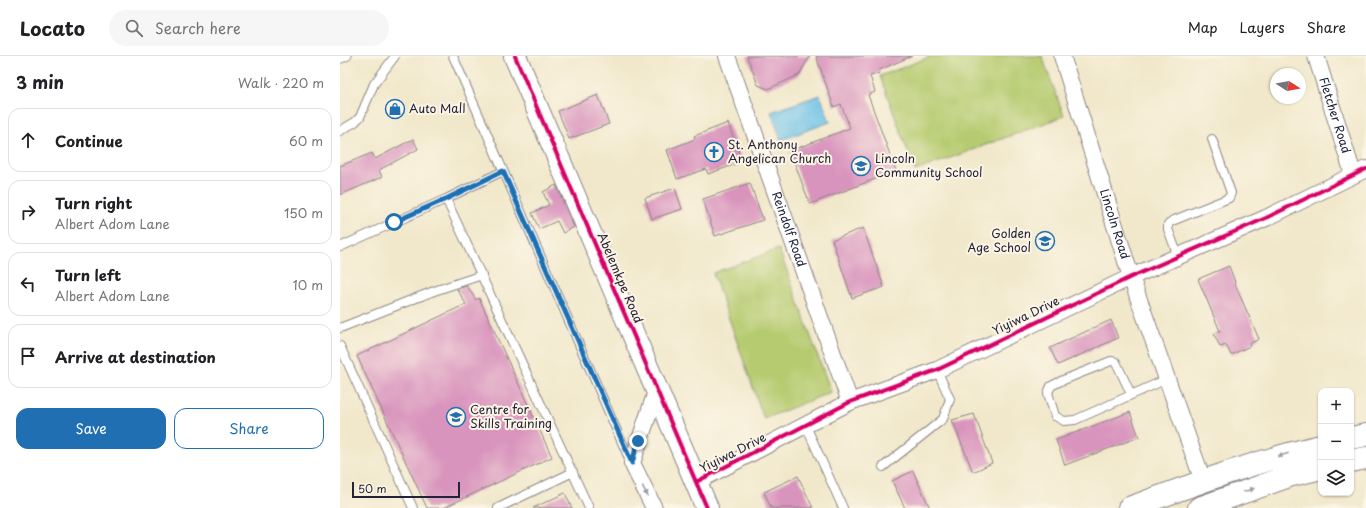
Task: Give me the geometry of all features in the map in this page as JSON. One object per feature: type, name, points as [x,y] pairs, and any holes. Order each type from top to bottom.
[{"type":"street","name":"Abelemkpe Road","points":[[514,56],[707,508]]},
{"type":"street","name":"Reindolf Road","points":[[727,56],[850,402]]},
{"type":"street","name":"Lincoln Road","points":[[1062,56],[1131,277],[1203,481]]},
{"type":"street","name":"Fletcher Road","points":[[1316,56],[1360,171]]},
{"type":"street","name":"Yiyiwa Drive","points":[[696,482],[850,402],[936,370],[1131,277],[1266,218],[1360,171]]},
{"type":"street","points":[[654,508],[632,463],[657,389]]},
{"type":"street","points":[[1354,437],[1366,435]]},
{"type":"street","points":[[1129,508],[1203,481],[1287,454],[1318,447]]},
{"type":"street","points":[[1354,460],[1366,458]]},
{"type":"street","points":[[1199,508],[1292,475],[1318,469]]},
{"type":"lane","points":[[340,59],[347,56]]},
{"type":"lane","points":[[340,131],[355,122],[360,117],[374,84],[395,56]]},
{"type":"lane","points":[[453,56],[632,463]]},
{"type":"lane","points":[[1178,256],[1168,229],[1168,224],[1229,198],[1229,187],[1212,139]]},
{"type":"lane","points":[[340,247],[446,199],[503,171]]},
{"type":"lane","points":[[446,199],[589,508]]},
{"type":"lane","points":[[340,328],[434,291],[482,275]]},
{"type":"lane","points":[[340,346],[413,508]]},
{"type":"lane","points":[[1130,394],[1120,368],[1116,362],[1111,361],[1051,386],[1048,393],[1055,416],[1064,421],[1075,420],[1130,394],[1167,379]]},
{"type":"lane","points":[[883,467],[943,419],[950,399],[936,370]]},
{"type":"lane","points":[[806,426],[843,508]]},
{"type":"lane","points":[[498,508],[573,472]]},
{"type":"green space","points":[[932,56],[1042,56],[1064,116],[915,171],[880,76]]},
{"type":"green space","points":[[779,249],[831,392],[764,419],[713,273]]},
{"type":"water","points":[[820,95],[830,122],[781,140],[771,112]]},
{"type":"building","points":[[747,56],[810,56],[799,75],[768,89],[758,85]]},
{"type":"building","points":[[816,56],[912,56],[879,70],[880,73],[870,76],[875,92],[868,95],[896,171],[810,204],[790,151],[850,128],[841,104],[834,107]]},
{"type":"building","points":[[598,95],[609,124],[569,139],[558,111]]},
{"type":"building","points":[[728,123],[742,162],[708,174],[706,169],[677,179],[667,150],[695,139],[694,136]]},
{"type":"building","points":[[413,139],[418,149],[379,170],[382,177],[340,195],[340,166],[372,153],[375,159]]},
{"type":"building","points":[[750,183],[763,220],[715,236],[703,199]]},
{"type":"building","points":[[556,185],[574,227],[563,233],[557,221],[539,229],[532,213],[549,205],[543,192]]},
{"type":"building","points":[[675,188],[682,209],[652,219],[645,198]]},
{"type":"building","points":[[863,228],[884,287],[852,298],[832,240]]},
{"type":"building","points":[[1229,266],[1234,282],[1259,339],[1249,344],[1250,346],[1231,355],[1226,345],[1220,347],[1214,334],[1220,331],[1198,279]]},
{"type":"building","points":[[467,286],[476,300],[479,298],[552,457],[443,508],[427,508],[357,356],[466,304],[457,289]]},
{"type":"building","points":[[1111,320],[1118,338],[1058,365],[1050,348]]},
{"type":"building","points":[[1130,412],[1139,437],[1065,465],[1056,440]]},
{"type":"building","points":[[974,414],[992,463],[973,472],[952,420]]},
{"type":"building","points":[[913,471],[930,508],[905,508],[892,481]]},
{"type":"building","points":[[798,476],[813,508],[771,508],[764,492]]},
{"type":"building","points":[[565,493],[572,508],[533,508]]},
{"type":"cycle path","points":[[515,56],[707,508]]},
{"type":"cycle path","points":[[696,482],[850,402],[937,370],[1131,277],[1266,218],[1366,169]]},
{"type":"place","name":"Auto Mall","points":[[395,109]]},
{"type":"place","name":"St. Anthony Angelican Church","points":[[714,152]]},
{"type":"place","name":"Lincoln Community School","points":[[861,166]]},
{"type":"place","name":"Golden Age School","points":[[1045,241]]},
{"type":"place","name":"Centre for Skills Training","points":[[456,417]]},
{"type":"route","points":[[394,222],[446,199],[503,171],[632,463],[638,441]]}]
